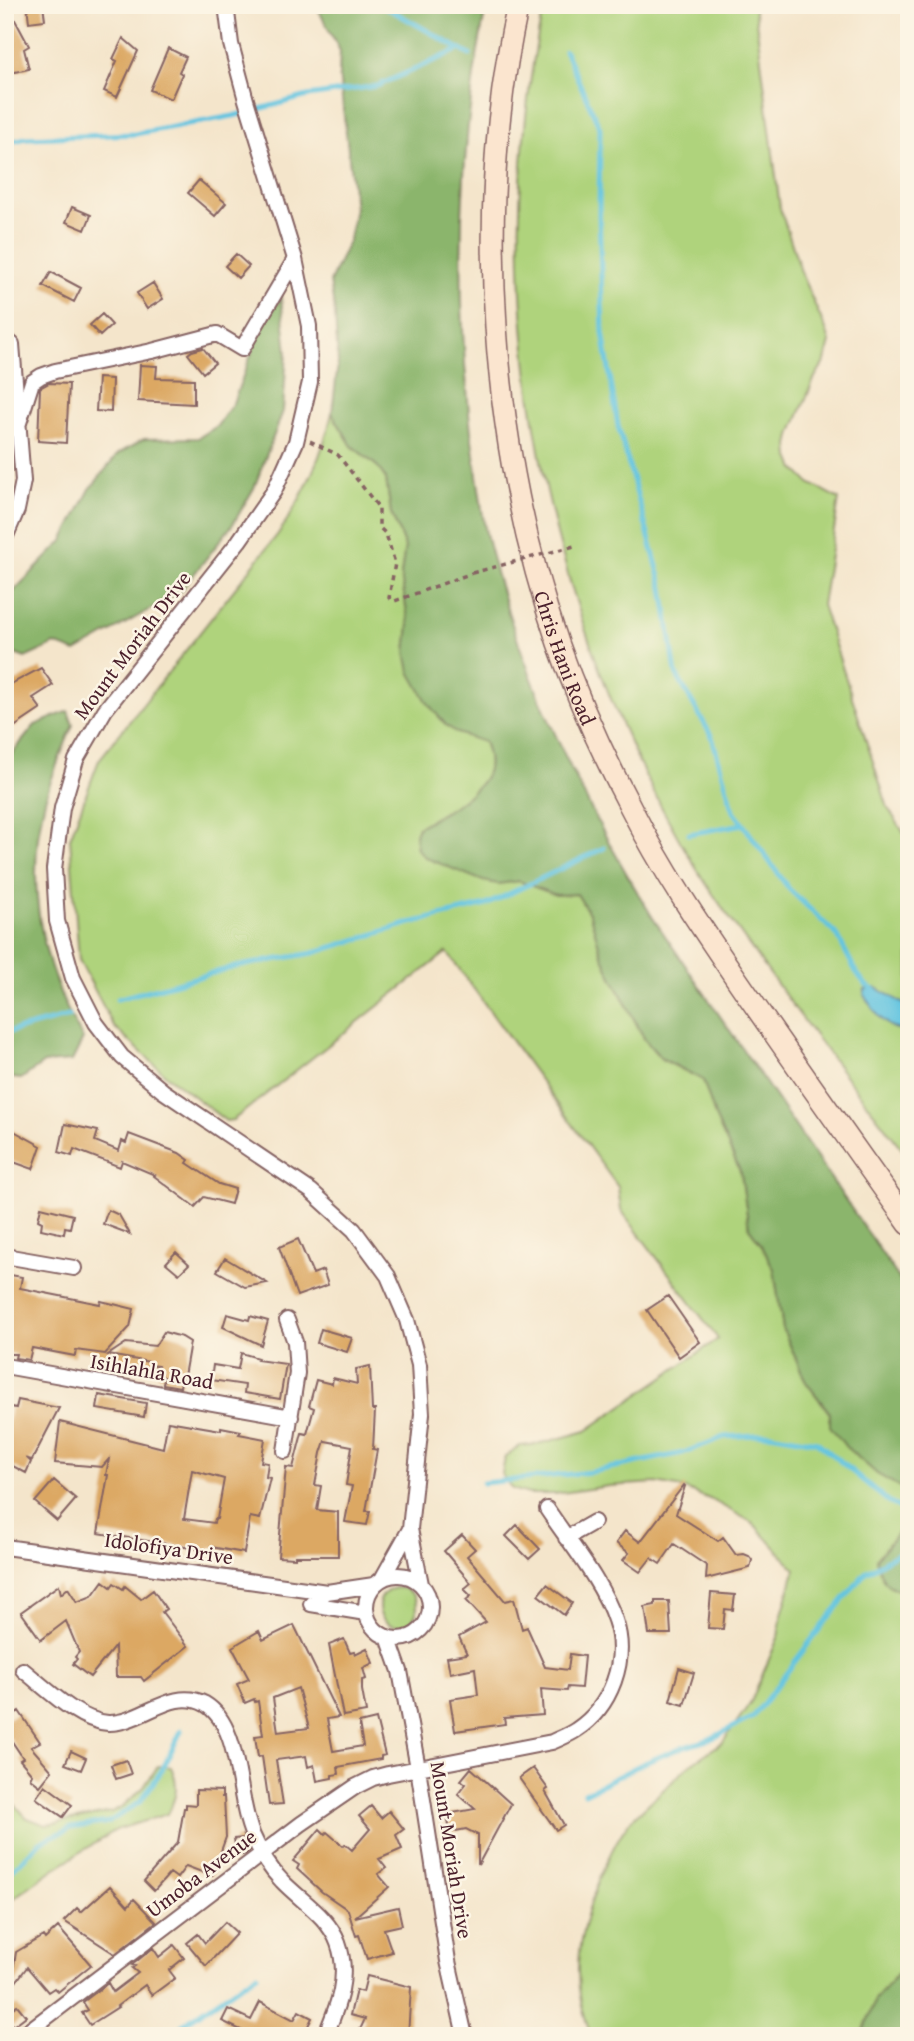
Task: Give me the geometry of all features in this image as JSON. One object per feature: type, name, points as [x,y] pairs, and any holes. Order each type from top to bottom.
[{"type":"main road","name":"Chris Hani Road","points":[[518,5],[511,37],[496,159],[494,270],[500,378],[502,405],[524,524],[558,643],[594,733],[632,811],[692,913],[803,1076],[908,1222]]},
{"type":"street","name":"Mount Moriah Drive","points":[[226,5],[231,44],[246,100],[295,259],[309,326],[310,382],[298,435],[274,491],[239,541],[105,710],[76,760],[62,808],[54,869],[57,921],[73,978],[96,1023],[122,1057],[163,1091],[311,1191],[354,1230],[388,1276],[407,1320],[419,1365],[422,1414],[410,1529],[421,1584],[428,1594],[430,1605],[424,1626],[406,1639],[400,1671]]},
{"type":"street","points":[[11,426],[32,382],[55,371],[152,351],[217,334],[242,349],[295,259]]},
{"type":"street","points":[[5,538],[17,510],[23,481],[11,426],[12,344]]},
{"type":"street","points":[[5,1256],[74,1268]]},
{"type":"street","points":[[285,1451],[295,1391],[297,1356],[287,1320]]},
{"type":"street","name":"Isihlahla Road","points":[[5,1366],[291,1417]]},
{"type":"street","name":"Umoba Avenue","points":[[22,2036],[261,1853],[355,1787],[373,1778],[552,1742],[575,1731],[592,1717],[608,1696],[617,1672],[619,1648],[616,1623],[608,1602],[547,1509]]},
{"type":"street","points":[[566,1538],[594,1522]]},
{"type":"street","name":"Mount Moriah Drive","points":[[410,1529],[366,1600],[366,1613],[369,1623],[387,1637],[400,1671],[448,1961],[465,2036]]},
{"type":"street","name":"Idolofiya Drive","points":[[5,1547],[327,1592],[378,1582]]},
{"type":"street","points":[[378,1582],[391,1575],[401,1575],[421,1584]]},
{"type":"street","points":[[327,1592],[311,1604],[366,1613]]},
{"type":"street","points":[[387,1637],[406,1639]]},
{"type":"street","points":[[23,1670],[74,1709],[92,1719],[107,1723],[121,1722],[176,1700],[188,1699],[201,1702],[223,1721],[230,1736],[246,1818],[261,1853],[282,1881],[330,1927],[338,1943],[344,1976],[342,1992],[325,2036]]},
{"type":"path","points":[[298,435],[338,455],[379,508],[379,527],[386,534],[395,563],[389,598],[395,601],[472,573],[578,545]]},
{"type":"green space","points":[[312,5],[486,5],[468,122],[461,281],[473,447],[485,530],[502,592],[536,689],[556,736],[601,829],[627,874],[653,918],[909,1293],[909,1492],[877,1474],[846,1447],[830,1426],[830,1413],[806,1382],[783,1329],[774,1269],[749,1228],[741,1173],[716,1119],[703,1080],[661,1058],[645,1040],[610,973],[590,915],[577,894],[556,895],[519,881],[498,884],[483,881],[426,858],[417,849],[415,834],[418,827],[459,803],[478,787],[488,769],[488,759],[484,742],[457,733],[446,725],[429,705],[410,672],[406,652],[409,625],[401,575],[405,547],[391,513],[386,479],[377,466],[352,446],[332,413],[338,363],[330,282],[349,240],[355,208],[339,74],[340,51],[319,11]]},
{"type":"green space","points":[[544,5],[754,5],[780,208],[803,278],[830,342],[825,361],[815,377],[792,432],[790,457],[795,469],[809,483],[839,499],[822,605],[888,808],[909,841],[909,1158],[789,1000],[696,868],[643,771],[599,668],[564,561],[539,451],[524,339],[520,226],[526,115]]},
{"type":"green space","points":[[281,298],[287,352],[283,411],[254,488],[233,524],[180,592],[76,652],[55,644],[25,658],[7,651],[5,600],[63,541],[90,489],[118,454],[144,439],[198,438],[217,426],[233,403],[262,325]]},
{"type":"green space","points":[[332,413],[352,446],[377,466],[386,479],[391,513],[405,547],[401,575],[409,625],[406,652],[457,733],[484,742],[488,755],[488,769],[478,787],[459,803],[418,827],[498,884],[519,881],[556,895],[577,894],[590,915],[610,973],[645,1040],[661,1059],[703,1080],[716,1119],[741,1173],[749,1228],[774,1269],[783,1329],[806,1382],[830,1414],[829,1420],[877,1474],[909,1492],[909,1514],[905,1524],[876,1559],[898,1591],[909,1589],[909,1960],[875,2000],[862,2036],[591,2036],[580,1996],[579,1955],[587,1914],[603,1872],[621,1834],[631,1820],[692,1763],[723,1742],[752,1700],[780,1633],[779,1625],[795,1569],[753,1523],[712,1500],[682,1488],[656,1483],[609,1486],[555,1494],[529,1494],[512,1489],[502,1475],[505,1457],[520,1446],[539,1444],[586,1431],[718,1339],[621,1210],[618,1187],[447,952],[233,1120],[226,1121],[167,1076],[114,1027],[79,960],[70,838],[99,760],[278,534],[311,476]]},
{"type":"green space","points":[[68,711],[73,725],[48,790],[39,831],[37,893],[40,924],[56,983],[83,1039],[72,1061],[44,1063],[21,1079],[5,1077],[5,757],[10,756],[35,725]]},
{"type":"green space","points":[[909,1514],[909,1589],[901,1590],[886,1582],[876,1559],[905,1524]]},
{"type":"green space","points":[[398,1588],[412,1593],[417,1607],[412,1621],[398,1626],[384,1621],[379,1607],[384,1593]]},
{"type":"green space","points":[[158,1766],[171,1767],[175,1779],[175,1797],[167,1814],[116,1830],[5,1904],[5,1794],[27,1818],[46,1825],[112,1812],[143,1788]]},
{"type":"green space","points":[[909,1960],[909,2036],[862,2036],[875,2000]]},
{"type":"water","points":[[877,988],[909,1007],[909,1030],[894,1028],[877,1014],[864,995],[865,989]]},
{"type":"building","points":[[5,5],[29,46],[24,49],[29,69],[5,74]]},
{"type":"building","points":[[27,5],[43,5],[45,20],[29,22]]},
{"type":"building","points":[[123,38],[138,51],[117,97],[104,91],[117,61],[113,59]]},
{"type":"building","points":[[168,48],[186,57],[171,99],[150,90]]},
{"type":"building","points":[[199,180],[226,203],[215,216],[188,193]]},
{"type":"building","points":[[72,207],[91,215],[85,230],[66,222]]},
{"type":"building","points":[[236,254],[249,266],[238,278],[225,266]]},
{"type":"building","points":[[51,272],[81,288],[74,302],[43,286]]},
{"type":"building","points":[[153,283],[163,299],[147,309],[137,293]]},
{"type":"building","points":[[102,314],[112,325],[100,336],[90,325]]},
{"type":"building","points":[[203,348],[215,363],[203,373],[188,354]]},
{"type":"building","points":[[140,365],[157,366],[156,378],[194,379],[194,404],[138,401]]},
{"type":"building","points":[[98,378],[112,379],[111,412],[96,411]]},
{"type":"building","points":[[49,383],[69,384],[66,443],[38,441],[40,388]]},
{"type":"building","points":[[41,668],[53,685],[33,698],[41,709],[14,727],[5,713],[5,687]]},
{"type":"building","points":[[65,1124],[98,1131],[95,1141],[119,1151],[122,1141],[126,1143],[129,1134],[179,1153],[189,1160],[187,1163],[219,1184],[235,1189],[231,1204],[204,1197],[195,1207],[155,1175],[122,1161],[120,1167],[74,1149],[72,1156],[59,1152]]},
{"type":"building","points":[[5,1126],[41,1146],[33,1169],[5,1159]]},
{"type":"building","points":[[41,1207],[73,1215],[70,1228],[65,1227],[64,1234],[41,1229],[42,1222],[38,1220]]},
{"type":"building","points":[[108,1210],[119,1215],[130,1234],[103,1224]]},
{"type":"building","points":[[298,1239],[313,1274],[323,1270],[328,1285],[297,1296],[279,1247]]},
{"type":"building","points":[[176,1252],[189,1264],[179,1274],[166,1263]]},
{"type":"building","points":[[225,1258],[267,1283],[245,1287],[217,1271]]},
{"type":"building","points":[[5,1274],[22,1277],[20,1288],[134,1309],[130,1327],[105,1354],[76,1350],[75,1356],[32,1348],[29,1360],[15,1358],[16,1354],[5,1354]]},
{"type":"building","points":[[668,1296],[700,1342],[679,1357],[647,1310]]},
{"type":"building","points":[[227,1314],[249,1320],[250,1316],[268,1321],[261,1345],[223,1327]]},
{"type":"building","points":[[321,1329],[352,1338],[347,1352],[317,1343]]},
{"type":"building","points":[[164,1332],[190,1342],[180,1387],[163,1384],[164,1377],[157,1375],[158,1366],[150,1365],[150,1362],[108,1355],[126,1343],[155,1346]]},
{"type":"building","points":[[241,1353],[258,1358],[257,1360],[286,1364],[280,1399],[244,1393],[245,1385],[211,1380],[213,1365],[238,1369]]},
{"type":"building","points":[[370,1366],[372,1410],[375,1410],[373,1449],[377,1450],[366,1511],[370,1511],[367,1525],[345,1522],[352,1486],[346,1485],[352,1446],[325,1441],[315,1485],[321,1486],[317,1510],[338,1512],[338,1556],[278,1557],[286,1467],[293,1468],[302,1433],[307,1434],[314,1408],[309,1406],[316,1380],[332,1384],[333,1378],[357,1384],[356,1369]]},
{"type":"building","points":[[99,1395],[146,1403],[144,1417],[97,1409]]},
{"type":"building","points":[[18,1400],[59,1408],[32,1460],[28,1459],[31,1462],[26,1473],[5,1462],[5,1436],[11,1407],[16,1408]]},
{"type":"building","points":[[168,1421],[221,1430],[221,1427],[265,1439],[261,1462],[268,1463],[266,1477],[270,1478],[260,1519],[250,1517],[244,1553],[211,1547],[210,1551],[98,1533],[109,1459],[102,1467],[55,1463],[60,1422],[163,1448]],"holes":[[[192,1470],[224,1479],[214,1523],[184,1519]]]},
{"type":"building","points":[[54,1480],[76,1499],[57,1521],[35,1502]]},
{"type":"building","points":[[684,1485],[676,1514],[718,1541],[723,1537],[736,1555],[749,1556],[752,1560],[750,1568],[706,1579],[707,1566],[674,1544],[660,1564],[651,1558],[640,1572],[623,1560],[629,1553],[616,1543],[625,1531],[640,1542]]},
{"type":"building","points":[[517,1525],[540,1549],[529,1559],[506,1536]]},
{"type":"building","points":[[462,1535],[475,1549],[467,1556],[505,1601],[514,1599],[522,1629],[527,1627],[545,1667],[568,1670],[570,1654],[584,1656],[581,1688],[568,1687],[567,1691],[541,1689],[543,1715],[504,1718],[505,1724],[455,1731],[450,1699],[478,1695],[475,1668],[450,1673],[447,1657],[467,1654],[459,1637],[486,1622],[466,1600],[471,1596],[464,1589],[471,1583],[444,1551]]},
{"type":"building","points":[[103,1581],[111,1587],[114,1583],[123,1589],[125,1586],[141,1599],[153,1590],[166,1609],[162,1612],[188,1646],[144,1681],[141,1677],[116,1677],[115,1646],[90,1677],[73,1664],[79,1652],[66,1621],[41,1640],[21,1612],[59,1585],[61,1594],[68,1588],[77,1602],[92,1596]]},
{"type":"building","points":[[547,1584],[572,1603],[564,1615],[538,1595]]},
{"type":"building","points":[[711,1593],[735,1595],[733,1610],[725,1609],[723,1629],[708,1628]]},
{"type":"building","points":[[655,1601],[669,1601],[671,1634],[649,1634],[645,1607],[655,1605]]},
{"type":"building","points":[[294,1625],[339,1717],[327,1719],[333,1751],[363,1746],[359,1723],[376,1719],[385,1755],[381,1756],[381,1759],[338,1767],[339,1774],[317,1781],[314,1765],[308,1767],[306,1756],[276,1760],[283,1804],[269,1805],[262,1756],[258,1757],[255,1736],[263,1735],[258,1701],[255,1702],[254,1699],[245,1703],[237,1684],[249,1679],[232,1647],[259,1631],[263,1640]],"holes":[[[298,1688],[309,1728],[278,1732],[273,1698]]]},
{"type":"building","points":[[344,1639],[350,1653],[355,1654],[367,1648],[373,1663],[363,1668],[366,1679],[362,1680],[362,1690],[366,1712],[343,1716],[329,1645]]},
{"type":"building","points":[[679,1668],[694,1673],[684,1705],[670,1701]]},
{"type":"building","points":[[19,1711],[40,1742],[31,1747],[52,1771],[40,1786],[30,1778],[32,1774],[20,1760],[23,1758],[5,1731],[5,1721]]},
{"type":"building","points":[[71,1751],[86,1758],[81,1770],[65,1764]]},
{"type":"building","points":[[126,1760],[131,1774],[116,1779],[111,1765]]},
{"type":"building","points":[[471,1768],[511,1804],[478,1865],[478,1835],[466,1829],[450,1832],[447,1814],[475,1809],[458,1794],[466,1784],[461,1780]]},
{"type":"building","points":[[533,1768],[548,1789],[545,1791],[564,1825],[556,1830],[519,1778]]},
{"type":"building","points":[[45,1785],[72,1805],[63,1817],[36,1798]]},
{"type":"building","points":[[196,1790],[222,1791],[224,1797],[226,1837],[212,1876],[186,1866],[177,1878],[170,1873],[154,1891],[144,1881],[178,1842],[184,1808],[186,1804],[196,1805]]},
{"type":"building","points":[[371,1806],[381,1818],[389,1811],[404,1829],[396,1835],[402,1849],[379,1859],[386,1868],[378,1874],[389,1887],[355,1917],[398,1907],[402,1925],[384,1929],[392,1952],[367,1959],[348,1910],[322,1892],[297,1869],[299,1865],[293,1861],[320,1829],[352,1850],[370,1829],[359,1816]]},
{"type":"building","points":[[243,1838],[249,1851],[237,1856],[234,1839]]},
{"type":"building","points":[[110,1886],[128,1906],[134,1899],[156,1922],[115,1954],[64,1921],[77,1908],[81,1912]]},
{"type":"building","points":[[225,1922],[237,1933],[206,1966],[187,1943],[198,1934],[205,1943]]},
{"type":"building","points":[[58,1927],[91,1965],[58,1992],[54,1988],[48,1992],[27,1967],[10,1990],[16,1952],[43,1936],[45,1939]]},
{"type":"building","points":[[174,1945],[184,1958],[169,1970],[175,1978],[152,1995],[145,1985],[90,2025],[82,2013],[88,2010],[83,2002],[108,1983],[113,1992],[138,1973],[132,1965],[153,1948],[159,1957]]},
{"type":"building","points":[[367,1976],[411,1987],[408,2036],[357,2036],[365,2019],[350,2015],[356,1990],[363,1992]]},
{"type":"building","points":[[260,2002],[294,2020],[299,2011],[312,2018],[303,2036],[253,2036],[222,2021],[228,2009],[251,2020]]},
{"type":"building","points":[[17,2005],[26,2016],[13,2026],[5,2014]]},
{"type":"waterway","points":[[382,5],[470,55]]},
{"type":"waterway","points":[[5,143],[26,138],[135,134],[233,116],[308,96],[377,86],[460,49]]},
{"type":"waterway","points":[[565,51],[600,128],[599,214],[603,332],[618,426],[663,588],[676,674],[712,737],[733,810],[789,889],[837,935],[856,972],[866,985],[877,992]]},
{"type":"waterway","points":[[689,834],[743,824]]},
{"type":"waterway","points":[[117,999],[239,966],[313,953],[407,924],[486,905],[604,848]]},
{"type":"waterway","points":[[5,1033],[69,1016]]},
{"type":"waterway","points":[[483,1483],[591,1472],[683,1453],[724,1437],[770,1434],[817,1442],[890,1503],[909,1512]]},
{"type":"waterway","points":[[585,1793],[642,1764],[710,1739],[753,1717],[866,1572],[909,1547]]},
{"type":"waterway","points":[[5,1877],[40,1842],[71,1828],[109,1822],[140,1802],[162,1770],[181,1731]]},
{"type":"waterway","points":[[169,2036],[257,1974]]}]
